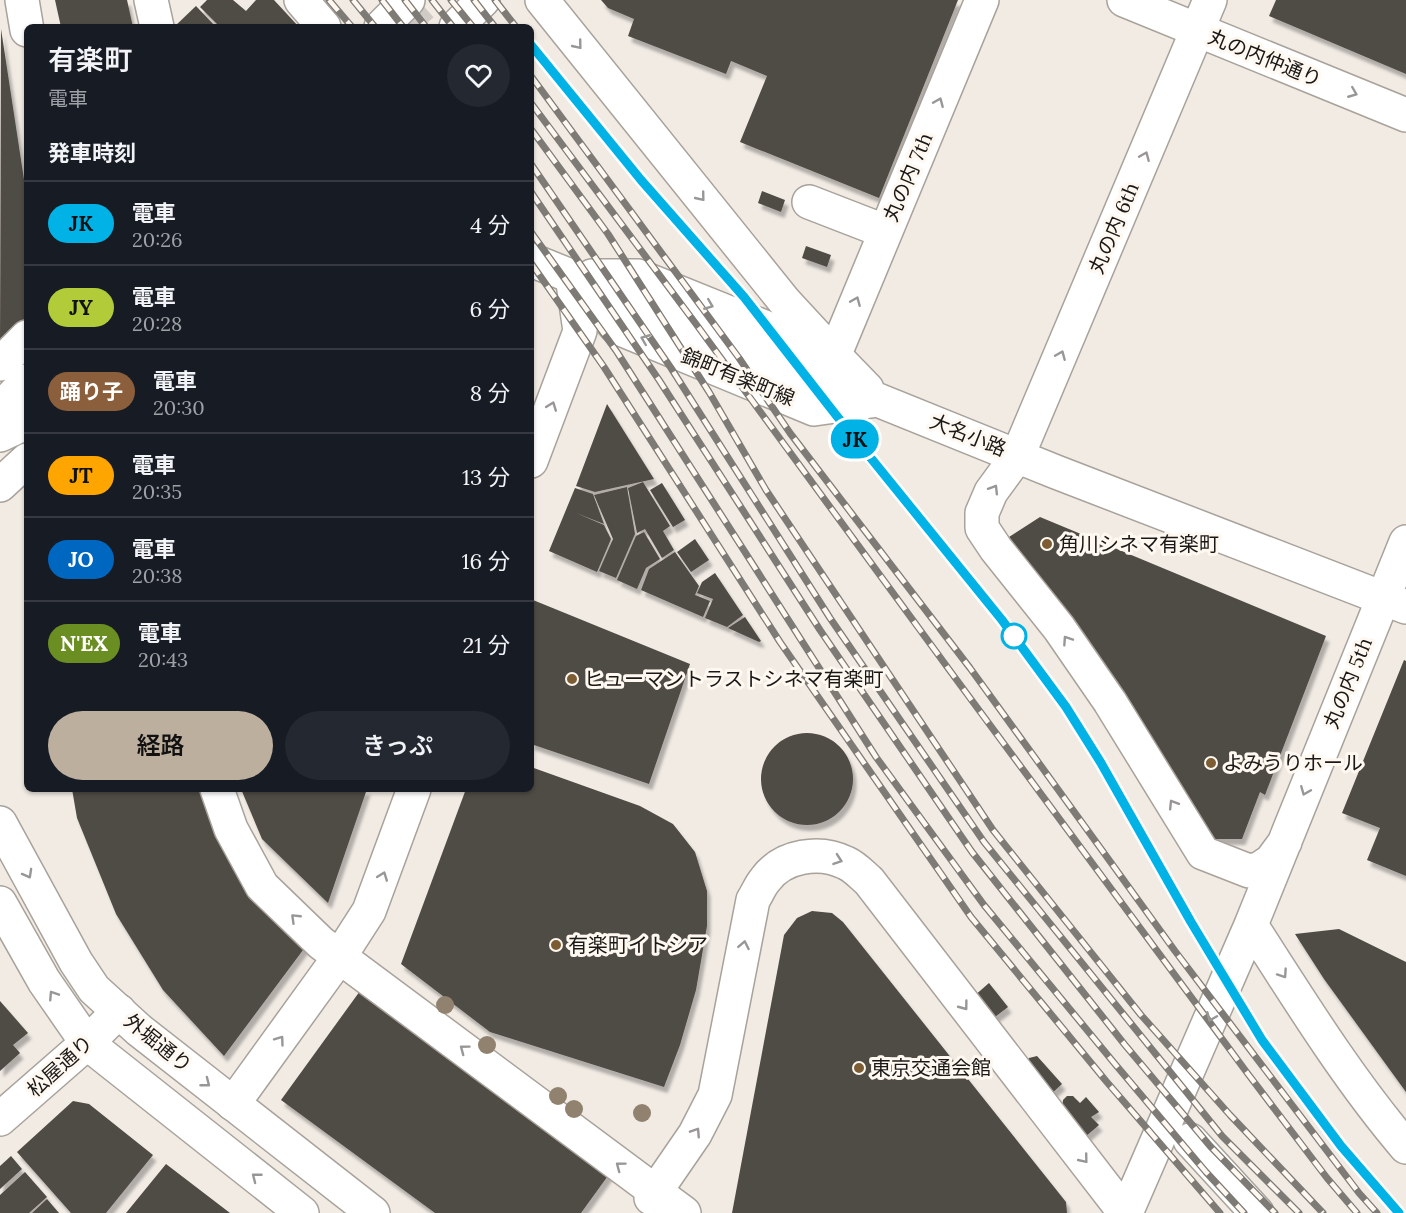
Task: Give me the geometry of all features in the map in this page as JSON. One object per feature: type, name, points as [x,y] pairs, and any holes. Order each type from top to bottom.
[{"type":"street","points":[[22,0],[26,24]]},
{"type":"street","points":[[151,0],[156,24]]},
{"type":"street","points":[[301,0],[321,24]]},
{"type":"street","points":[[384,24],[408,0]]},
{"type":"street","points":[[459,24],[483,0]]},
{"type":"street","points":[[542,0],[786,302],[830,367]]},
{"type":"street","name":"丸の内 7th","points":[[830,367],[982,0]]},
{"type":"street","name":"丸の内仲通り","points":[[1124,0],[1406,115]]},
{"type":"street","name":"丸の内 6th","points":[[1210,0],[1018,455],[991,492],[982,513],[982,528],[1059,628],[1104,693],[1203,853],[1249,871],[1259,869],[1271,861],[1285,842]]},
{"type":"street","points":[[809,202],[884,233]]},
{"type":"street","name":"大名小路","points":[[534,261],[830,367],[878,400],[1395,602]]},
{"type":"street","points":[[534,453],[580,332],[572,276]]},
{"type":"street","name":"錦町有楽町線","points":[[572,276],[616,327],[814,409],[878,400]]},
{"type":"street","points":[[0,364],[24,340]]},
{"type":"street","points":[[0,409],[24,384]]},
{"type":"street","points":[[0,435],[17,427],[24,419]]},
{"type":"street","points":[[0,486],[24,463]]},
{"type":"street","name":"丸の内 5th","points":[[1126,1213],[1285,842],[1395,602],[1406,542]]},
{"type":"street","points":[[218,792],[231,828],[262,886],[321,943],[653,1194],[684,1213]]},
{"type":"street","points":[[233,1104],[340,956],[369,911],[413,792]]},
{"type":"street","name":"外堀通り","points":[[0,823],[76,962],[94,988],[139,1030],[374,1213]]},
{"type":"street","points":[[653,1194],[695,1134],[715,1095],[753,900],[765,878],[781,865],[802,857],[822,856],[849,864],[869,881],[1126,1213]]},
{"type":"street","points":[[0,903],[44,981],[87,1043],[302,1213]]},
{"type":"street","points":[[1251,925],[1383,1121],[1406,1147]]},
{"type":"street","name":"松屋通り","points":[[0,1119],[87,1043],[118,1011]]},
{"type":"street","points":[[1190,1140],[1257,1213]]},
{"type":"building","points":[[55,0],[127,0],[132,24],[60,24]]},
{"type":"building","points":[[207,0],[233,0],[246,11],[256,0],[274,0],[296,24],[217,24],[200,7]]},
{"type":"building","points":[[601,0],[958,0],[879,198],[740,142],[767,76],[731,61],[726,74],[628,36],[634,19],[608,8]]},
{"type":"building","points":[[1276,0],[1406,0],[1406,74],[1269,16]]},
{"type":"building","points":[[196,6],[213,24],[177,24]]},
{"type":"building","points":[[1,29],[24,179],[24,320],[0,343]]},
{"type":"building","points":[[762,191],[785,200],[781,212],[758,203]]},
{"type":"building","points":[[806,246],[831,255],[827,267],[802,258]]},
{"type":"building","points":[[607,404],[654,479],[595,492],[576,486]]},
{"type":"building","points":[[643,482],[670,526],[663,531],[674,550],[662,558],[645,529],[637,533],[628,488]]},
{"type":"building","points":[[662,483],[685,520],[673,527],[650,490]]},
{"type":"building","points":[[627,487],[635,534],[616,578],[599,571],[613,539],[594,495]]},
{"type":"building","points":[[575,488],[593,494],[604,524],[576,513],[604,525],[611,539],[597,572],[549,551]]},
{"type":"building","points":[[1040,517],[1326,636],[1265,795],[1260,792],[1242,839],[1215,839],[1078,627],[1009,537]]},
{"type":"building","points":[[644,532],[660,559],[646,568],[637,589],[617,580],[636,536]]},
{"type":"building","points":[[695,539],[709,560],[691,572],[677,552]]},
{"type":"building","points":[[675,552],[699,586],[695,595],[710,601],[703,617],[641,590],[649,569]]},
{"type":"building","points":[[715,573],[743,615],[727,627],[705,618],[713,599],[697,593],[702,582]]},
{"type":"building","points":[[534,600],[690,664],[649,784],[534,745]]},
{"type":"building","points":[[745,617],[761,641],[728,628]]},
{"type":"building","points":[[1404,660],[1406,661],[1406,876],[1367,860],[1380,828],[1342,813]]},
{"type":"building","points":[[807,733],[825,737],[839,747],[849,761],[853,779],[849,797],[839,811],[825,821],[807,825],[789,821],[775,811],[765,797],[761,779],[765,761],[775,747],[789,737]]},
{"type":"building","name":"有楽町イトシア","points":[[534,768],[640,806],[673,824],[695,852],[707,891],[707,926],[696,990],[680,1045],[664,1087],[490,1032],[401,964],[465,792],[534,792]]},
{"type":"building","points":[[73,792],[208,792],[306,946],[224,1056],[163,990],[116,914],[77,818]]},
{"type":"building","points":[[242,792],[366,792],[328,903],[262,839]]},
{"type":"building","name":"東京交通会館","points":[[812,911],[832,913],[843,922],[1066,1202],[1067,1213],[732,1213],[784,935],[797,918]]},
{"type":"building","points":[[1339,929],[1406,962],[1406,1092],[1324,979],[1295,934]]},
{"type":"building","points":[[989,983],[1008,1007],[991,1020],[973,997]]},
{"type":"building","points":[[360,991],[610,1173],[581,1213],[435,1213],[281,1100]]},
{"type":"building","points":[[0,1001],[28,1033],[13,1045],[20,1053],[0,1071]]},
{"type":"building","points":[[1037,1056],[1062,1084],[1050,1095],[1025,1063],[1029,1058]]},
{"type":"building","points":[[1067,1096],[1073,1096],[1080,1103],[1086,1097],[1099,1112],[1091,1117],[1099,1125],[1085,1137],[1062,1108],[1063,1100]]},
{"type":"building","points":[[73,1101],[89,1104],[153,1155],[106,1213],[71,1213],[17,1152]]},
{"type":"building","points":[[11,1156],[22,1169],[0,1189],[0,1166]]},
{"type":"building","points":[[166,1164],[230,1213],[126,1213]]},
{"type":"building","points":[[25,1172],[47,1197],[29,1213],[0,1213],[0,1195]]},
{"type":"building","points":[[47,1199],[59,1213],[32,1213]]},
{"type":"tunnel","points":[[401,24],[428,0]]},
{"type":"railway","points":[[329,0],[349,24]]},
{"type":"railway","points":[[353,0],[373,24]]},
{"type":"railway","points":[[382,0],[401,24]]},
{"type":"railway","points":[[405,0],[424,24]]},
{"type":"railway","points":[[432,0],[451,24]]},
{"type":"railway","points":[[451,0],[471,24]]},
{"type":"railway","points":[[474,0],[493,24]]},
{"type":"railway","points":[[495,0],[514,24]]},
{"type":"railway","points":[[534,49],[641,180],[744,297],[1002,620],[1066,707],[1101,763],[1191,922],[1262,1040],[1341,1146],[1399,1213]]},
{"type":"railway","points":[[534,80],[739,358],[790,433],[970,668],[1175,951],[1359,1193],[1377,1213]]},
{"type":"railway","points":[[534,107],[1248,1074],[1327,1178],[1357,1213]]},
{"type":"railway","points":[[534,133],[608,234],[709,392],[766,490],[993,830],[1141,1015],[1230,1115],[1323,1213]]},
{"type":"railway","points":[[534,168],[671,368],[830,618],[984,842],[1222,1136],[1299,1213]]},
{"type":"railway","points":[[534,196],[659,380],[820,630],[972,852],[1125,1045],[1210,1146],[1275,1213]]},
{"type":"railway","points":[[534,236],[617,352],[876,757],[984,905],[1206,1172],[1244,1213]]},
{"type":"railway","points":[[534,267],[604,367],[780,642],[971,917],[1106,1081],[1220,1213]]},
{"type":"train","name":"JK","points":[[534,49],[641,180],[744,297],[1002,620],[1066,707],[1101,763],[1191,922],[1262,1040],[1341,1146],[1399,1213]]},
{"type":"place","name":"角川シネマ有楽町","points":[[1047,544]]},
{"type":"place","name":"ヒューマントラストシネマ有楽町","points":[[572,679]]},
{"type":"place","name":"よみうりホール","points":[[1211,763]]},
{"type":"place","name":"有楽町イトシア","points":[[556,945]]},
{"type":"place","name":"東京交通会館","points":[[859,1068]]}]
